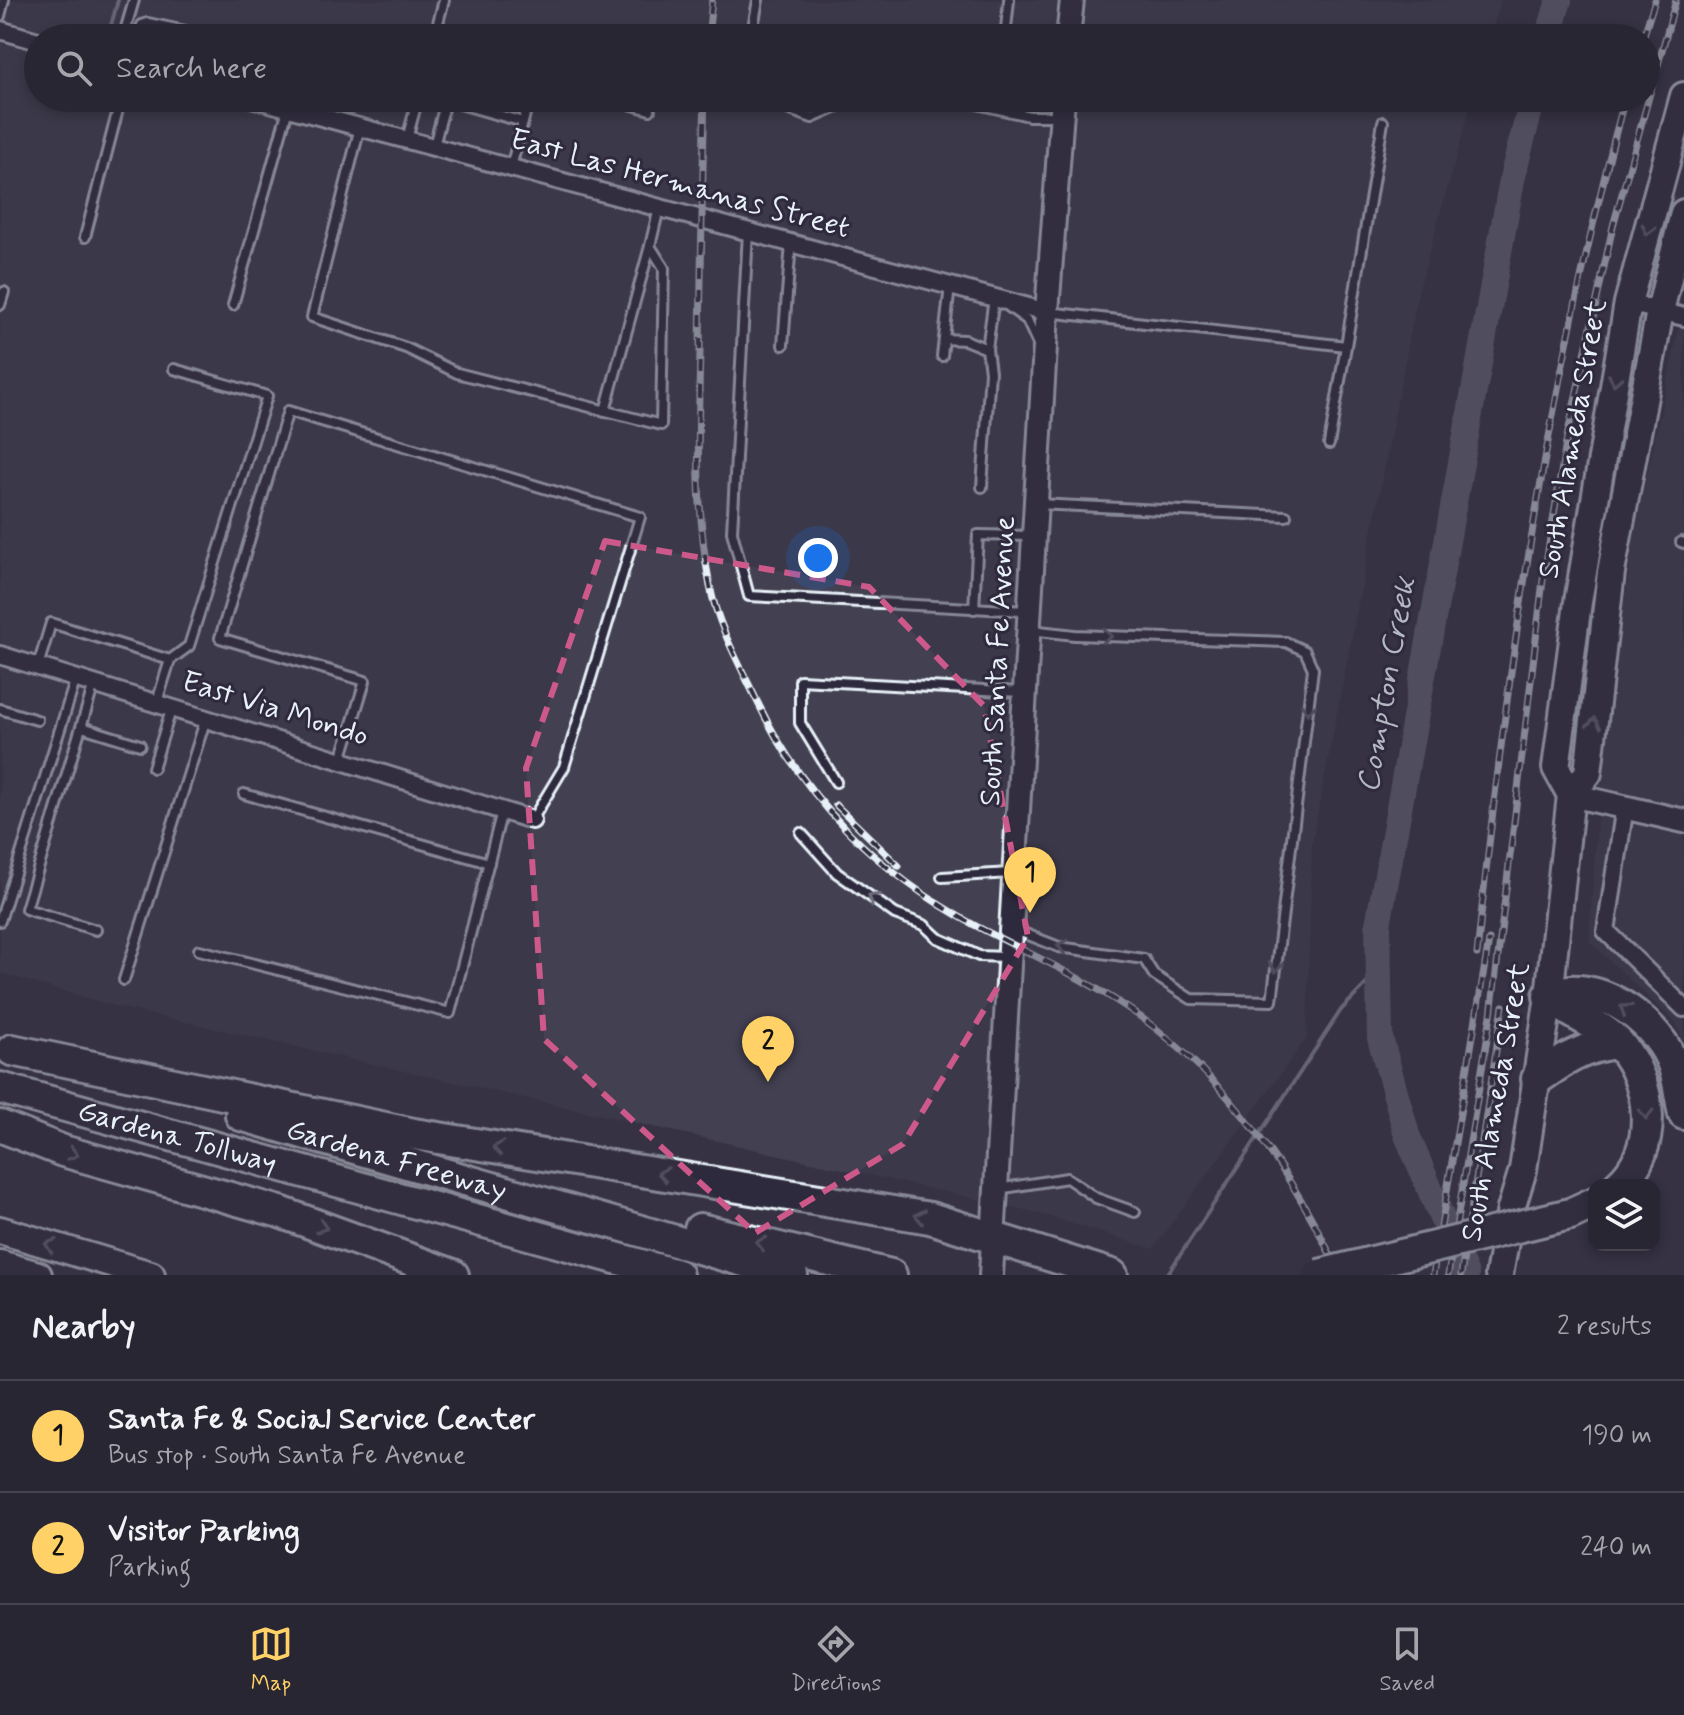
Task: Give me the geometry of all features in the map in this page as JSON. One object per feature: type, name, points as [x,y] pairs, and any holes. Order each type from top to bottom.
[{"type":"highway","points":[[1549,996],[1560,991],[1590,993],[1610,999],[1646,1025],[1671,1059],[1684,1114]]},
{"type":"highway","points":[[1549,996],[1618,1043],[1635,1066],[1644,1089],[1646,1138],[1637,1160],[1623,1179]]},
{"type":"highway","points":[[1537,1079],[1574,1053],[1594,1045],[1618,1043]]},
{"type":"highway","points":[[6,1048],[414,1134],[866,1205],[995,1236],[1112,1275]]},
{"type":"highway","name":"Gardena Freeway","points":[[6,1048],[792,1275]]},
{"type":"highway","name":"Gardena Tollway","points":[[0,1088],[677,1275]]},
{"type":"highway","name":"Gardena Freeway","points":[[0,1107],[623,1275]]},
{"type":"highway","points":[[0,1126],[63,1151],[280,1212],[453,1275]]},
{"type":"highway","points":[[417,1165],[891,1275]]},
{"type":"highway","points":[[1319,1275],[1582,1208]]},
{"type":"main road","points":[[1069,24],[1072,0]]},
{"type":"main road","name":"South Alameda Street","points":[[1571,795],[1556,768],[1578,602],[1628,303],[1684,96]]},
{"type":"main road","name":"South Santa Fe Avenue","points":[[991,1275],[1047,312],[1063,112]]},
{"type":"main road","name":"South Alameda Street","points":[[1499,1275],[1511,1209],[1523,1170],[1537,1079],[1571,795],[1588,773],[1611,572],[1672,314],[1684,213]]},
{"type":"main road","points":[[1571,795],[1684,821]]},
{"type":"main road","points":[[0,1230],[151,1275]]},
{"type":"main road","points":[[0,1264],[38,1275]]},
{"type":"street","points":[[0,30],[24,37]]},
{"type":"street","name":"East Las Hermanas Street","points":[[316,112],[407,140],[1047,312]]},
{"type":"street","points":[[1628,303],[1672,314]]},
{"type":"street","name":"East Via Mondo","points":[[0,655],[532,820]]},
{"type":"street","points":[[1625,806],[1606,931],[1684,1008]]},
{"type":"lane","points":[[0,16],[4,0]]},
{"type":"lane","points":[[127,24],[134,0]]},
{"type":"lane","points":[[438,24],[444,0]]},
{"type":"lane","points":[[754,24],[758,0]]},
{"type":"lane","points":[[1006,24],[1009,0]]},
{"type":"lane","points":[[85,237],[117,112]]},
{"type":"lane","points":[[233,305],[287,112]]},
{"type":"lane","points":[[407,140],[414,112]]},
{"type":"lane","points":[[433,147],[443,112]]},
{"type":"lane","points":[[488,112],[523,122]]},
{"type":"lane","points":[[511,168],[526,112]]},
{"type":"lane","points":[[796,112],[812,118],[826,112]]},
{"type":"lane","points":[[1012,112],[1029,116],[1044,112]]},
{"type":"lane","points":[[1329,444],[1383,122]]},
{"type":"lane","points":[[360,127],[312,317],[406,348],[457,373],[661,425],[664,268],[650,246]]},
{"type":"lane","points":[[605,411],[659,208]]},
{"type":"lane","points":[[748,232],[732,532],[749,596],[974,609],[1075,635],[1286,642],[1305,651],[1313,669],[1272,1001],[1191,999],[1154,975],[1144,959],[1059,947],[1013,929]]},
{"type":"lane","points":[[783,345],[791,243]]},
{"type":"lane","points":[[942,356],[950,286]]},
{"type":"lane","points":[[0,305],[4,292]]},
{"type":"lane","points":[[982,487],[990,372],[987,349],[996,298],[1030,324],[1044,366]]},
{"type":"lane","points":[[1047,312],[1346,346]]},
{"type":"lane","points":[[944,339],[965,340],[987,349]]},
{"type":"lane","points":[[153,768],[170,660],[189,646],[267,396],[174,369]]},
{"type":"lane","points":[[341,760],[365,681],[220,638],[288,411],[640,517],[564,767],[532,820]]},
{"type":"lane","points":[[1037,504],[1286,516]]},
{"type":"lane","points":[[974,609],[978,535],[1035,536]]},
{"type":"lane","points":[[38,666],[51,623],[170,660]]},
{"type":"lane","points":[[0,921],[76,678]]},
{"type":"lane","points":[[836,782],[800,723],[800,680],[1026,692]]},
{"type":"lane","points":[[95,683],[26,909],[96,930]]},
{"type":"lane","points":[[0,709],[37,720]]},
{"type":"lane","points":[[124,980],[206,717]]},
{"type":"lane","points":[[82,727],[140,745]]},
{"type":"lane","points":[[244,794],[489,863]]},
{"type":"lane","points":[[199,950],[450,1013],[503,811]]},
{"type":"lane","points":[[801,833],[837,873],[895,914],[924,925],[938,938],[979,956],[1011,957]]},
{"type":"lane","points":[[942,877],[1016,873]]},
{"type":"lane","points":[[998,1189],[1067,1178],[1096,1198],[1135,1212]]},
{"type":"highlighted area","points":[[605,541],[869,587],[984,706],[1028,937],[903,1144],[755,1233],[544,1039],[526,768]]},
{"type":"shaded area","points":[[0,0],[1501,0],[1494,24],[24,24],[24,112],[1469,112],[1419,289],[1312,843],[1307,1038],[1153,1249],[1034,1212],[118,1007],[0,973]]},
{"type":"shaded area","points":[[1684,304],[1684,1042],[1676,1023],[1589,941],[1600,777],[1634,535]]},
{"type":"waterway","points":[[111,24],[118,0]]},
{"type":"waterway","name":"Compton Creek","points":[[1552,24],[1559,0]]},
{"type":"waterway","name":"Compton Creek","points":[[1466,1275],[1407,1135],[1380,1038],[1378,925],[1513,174],[1529,112]]},
{"type":"waterway","points":[[1167,1275],[1341,1010],[1379,971]]},
{"type":"railway","points":[[709,24],[712,0]]},
{"type":"railway","points":[[1647,24],[1655,0]]},
{"type":"railway","points":[[1660,57],[1676,0]]},
{"type":"railway","points":[[705,112],[698,441],[705,557],[718,616],[776,737],[798,771],[848,831],[907,883],[976,926],[1123,1005],[1174,1043],[1204,1071],[1281,1167],[1340,1275]]},
{"type":"railway","points":[[1477,954],[1502,738],[1534,523],[1574,310],[1621,112]]},
{"type":"railway","points":[[1448,1275],[1491,1015],[1543,580],[1567,437],[1613,226],[1645,112]]},
{"type":"railway","points":[[836,805],[899,866]]},
{"type":"railway","points":[[1433,1275],[1489,940]]},
{"type":"railway","points":[[1461,1275],[1503,1006]]},
{"type":"place","name":"Santa Fe & Social Service Center","points":[[1030,913]]},
{"type":"place","name":"Visitor Parking","points":[[768,1082]]}]
